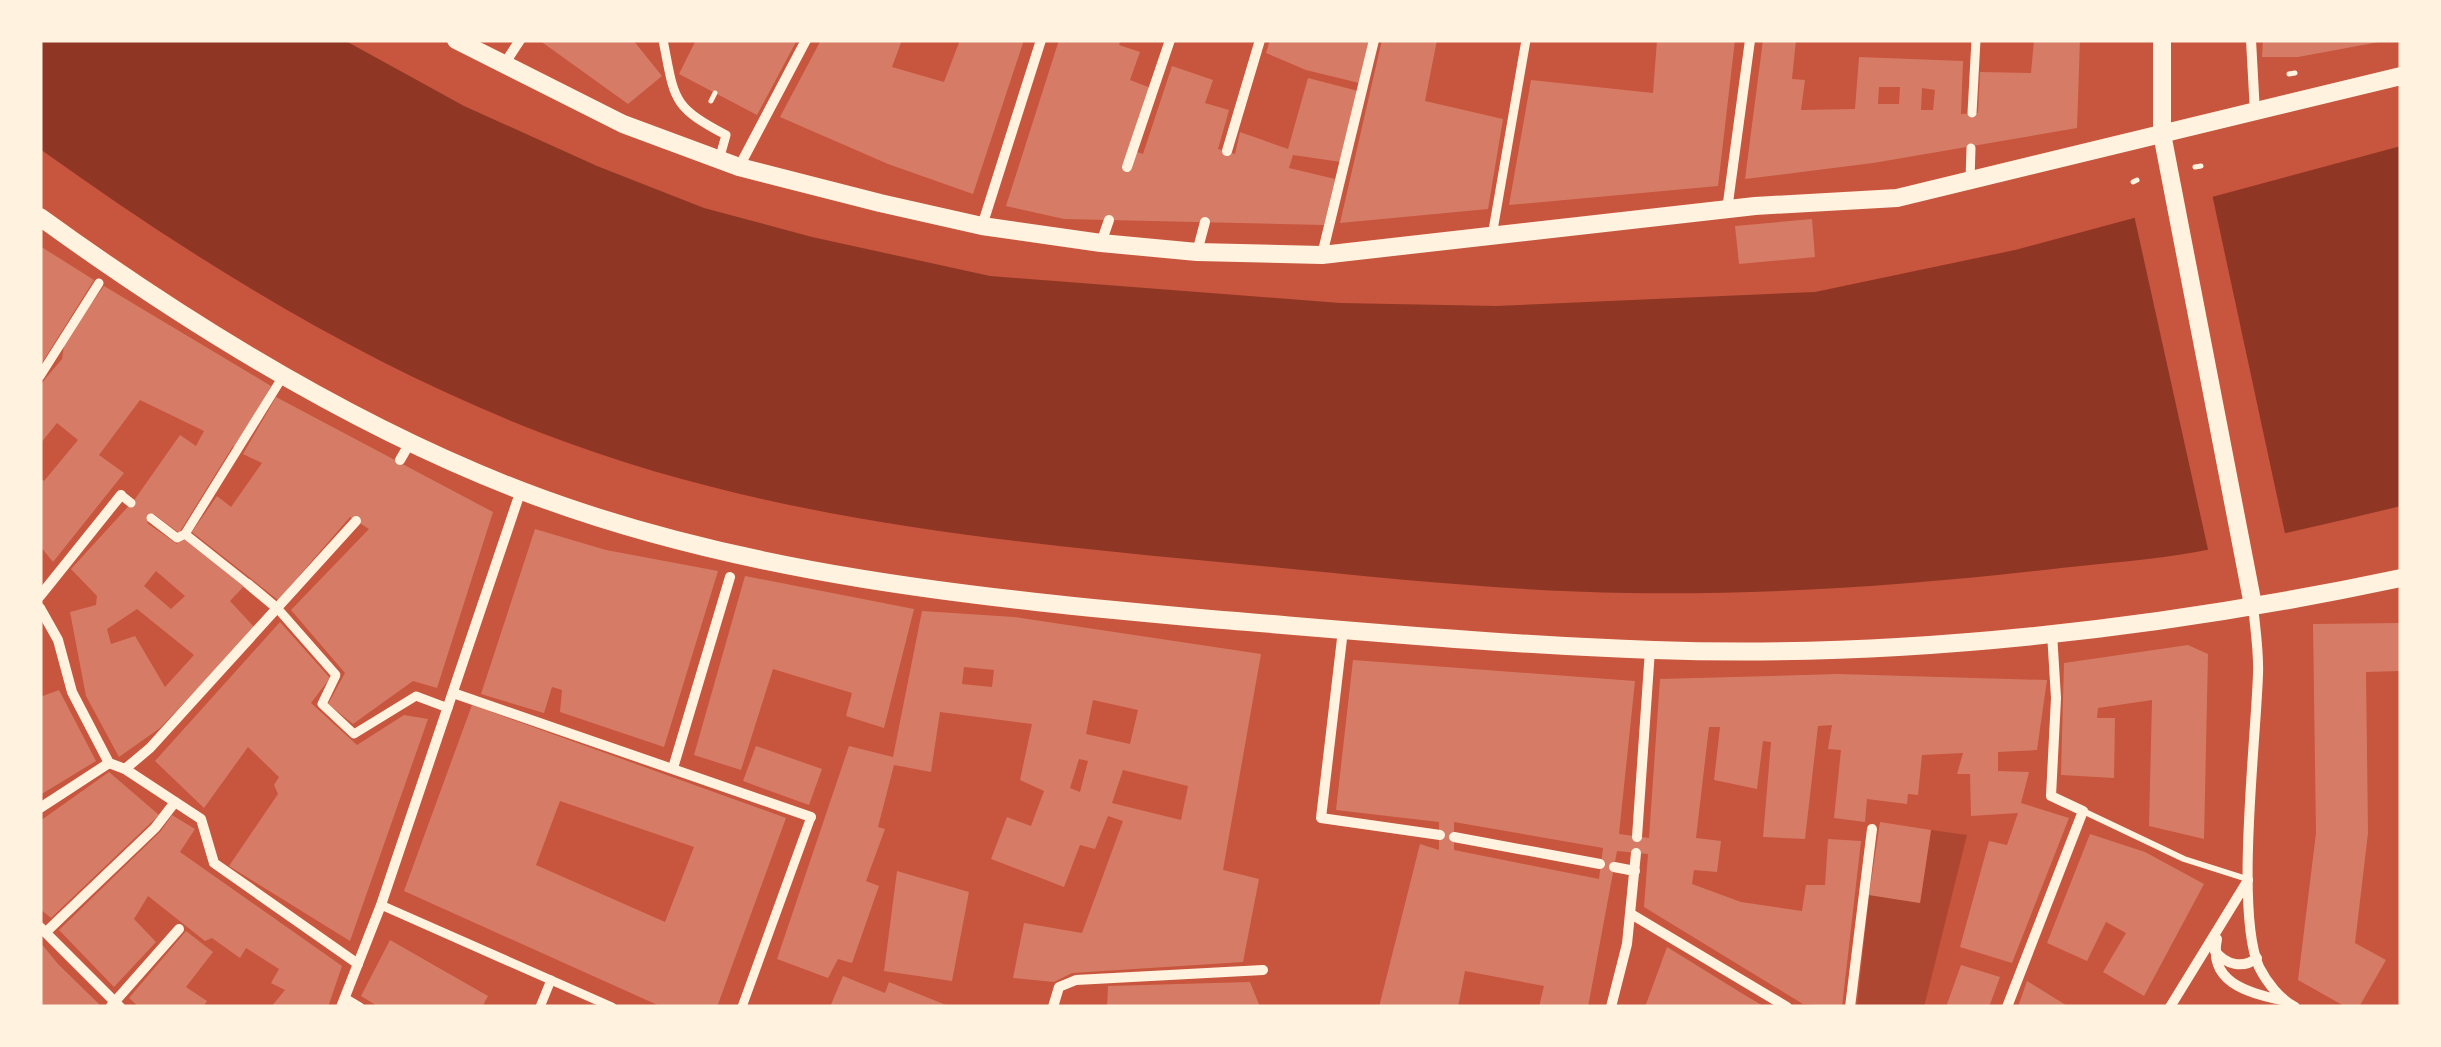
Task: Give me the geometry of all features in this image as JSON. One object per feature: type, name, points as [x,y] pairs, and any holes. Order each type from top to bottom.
[{"type":"street","points":[[456,40],[623,124],[740,166],[982,226],[1101,244],[1196,252],[1322,255],[1814,201],[1867,203],[1970,183],[2401,76]]},
{"type":"street","points":[[502,66],[520,40]]},
{"type":"street","points":[[664,40],[673,90],[682,109],[726,136],[720,160]]},
{"type":"street","points":[[740,166],[806,40]]},
{"type":"street","points":[[982,226],[1041,40]]},
{"type":"street","points":[[1126,167],[1170,40]]},
{"type":"street","points":[[1227,152],[1260,40]]},
{"type":"street","points":[[1322,255],[1374,40]]},
{"type":"street","points":[[1492,239],[1526,40]]},
{"type":"street","points":[[1727,210],[1750,40]]},
{"type":"street","points":[[1972,114],[1976,40]]},
{"type":"street","points":[[2162,40],[2162,134],[2168,173],[2253,605],[2258,668],[2248,879],[2257,958],[2282,1000]]},
{"type":"street","points":[[2251,40],[2255,113]]},
{"type":"street","points":[[1970,183],[1971,148]]},
{"type":"street","points":[[40,217],[285,373],[411,442],[521,490],[634,526],[737,552],[968,594],[1343,630],[1650,650],[1833,648],[2052,634],[2253,605],[2401,578]]},
{"type":"street","points":[[1101,244],[1109,220]]},
{"type":"street","points":[[1196,252],[1205,222]]},
{"type":"street","points":[[40,376],[99,282]]},
{"type":"street","points":[[151,518],[177,538],[185,534],[285,373]]},
{"type":"street","points":[[400,460],[411,442]]},
{"type":"street","points":[[360,1007],[343,1003],[381,905],[521,490]]},
{"type":"street","points":[[40,596],[121,495],[131,503]]},
{"type":"street","points":[[125,769],[150,748],[356,521]]},
{"type":"street","points":[[185,534],[278,609],[336,675],[322,704],[354,734],[416,696],[448,708]]},
{"type":"street","points":[[673,768],[737,552]]},
{"type":"street","points":[[40,608],[58,640],[72,692],[109,763],[125,769],[201,819],[214,863],[358,964]]},
{"type":"street","points":[[1343,630],[1321,818],[1440,835]]},
{"type":"street","points":[[2006,1007],[2083,811],[2051,796],[2056,698],[2052,634]]},
{"type":"street","points":[[1637,837],[1650,650]]},
{"type":"street","points":[[453,693],[811,817],[742,1007]]},
{"type":"street","points":[[40,808],[109,763]]},
{"type":"street","points":[[175,802],[155,828],[43,930],[115,1006],[179,929]]},
{"type":"street","points":[[1850,1007],[1872,830]]},
{"type":"street","points":[[1454,836],[1600,864]]},
{"type":"street","points":[[1611,1007],[1631,914],[1636,853]]},
{"type":"street","points":[[1614,867],[1635,871]]},
{"type":"street","points":[[2170,1007],[2218,934],[2248,879]]},
{"type":"street","points":[[381,905],[612,1007]]},
{"type":"street","points":[[1631,914],[1787,1007]]},
{"type":"street","points":[[2218,934],[2215,951],[2220,975],[2254,994],[2295,1007]]},
{"type":"street","points":[[2215,951],[2227,962],[2243,965],[2257,958]]},
{"type":"street","points":[[1054,1007],[1060,982],[1263,970]]},
{"type":"street","points":[[540,1007],[551,980]]},
{"type":"lane","points":[[2083,811],[2184,859],[2248,879]]},
{"type":"path","points":[[711,101],[715,93]]},
{"type":"shaded area","points":[[40,40],[344,40],[464,106],[597,166],[704,208],[812,237],[990,276],[1340,303],[1496,306],[1815,292],[2015,250],[2401,146],[2401,506],[2179,555],[1899,584],[1683,593],[1467,585],[1031,543],[866,520],[704,485],[544,434],[411,376],[283,308],[40,149]]},
{"type":"shaded area","points":[[1931,830],[1967,835],[1924,1007],[1857,1007],[1869,895],[1920,903]]},
{"type":"pier","points":[[2212,194],[2286,538],[2209,554],[2134,215]]},
{"type":"building","points":[[539,40],[633,40],[662,76],[628,104]]},
{"type":"building","points":[[696,40],[797,40],[757,115],[679,74]]},
{"type":"building","points":[[821,40],[902,40],[892,67],[944,82],[960,40],[1024,40],[973,194],[888,164],[780,117]]},
{"type":"building","points":[[1059,40],[1121,40],[1119,45],[1140,52],[1130,80],[1151,88],[1134,151],[1143,154],[1172,66],[1213,80],[1205,103],[1229,110],[1218,149],[1235,154],[1240,132],[1288,149],[1308,78],[1358,91],[1341,162],[1293,155],[1289,168],[1335,179],[1324,225],[1064,219],[1006,206]]},
{"type":"building","points":[[1270,40],[1369,40],[1359,83],[1306,70],[1266,53]]},
{"type":"building","points":[[1382,40],[1437,40],[1425,101],[1503,119],[1488,209],[1340,223]]},
{"type":"building","points":[[1657,40],[1735,40],[1718,186],[1509,205],[1531,80],[1653,93]]},
{"type":"building","points":[[1763,40],[1796,40],[1792,79],[1805,80],[1801,110],[1855,109],[1859,57],[1963,61],[1961,114],[1978,113],[1980,72],[2031,73],[2034,40],[2080,40],[2077,128],[1873,163],[1745,179]],"holes":[[[1879,87],[1900,87],[1899,104],[1878,104]],[[1922,88],[1935,90],[1933,110],[1921,110]]]},
{"type":"building","points":[[2263,40],[2379,42],[2298,57],[2262,57]]},
{"type":"building","points":[[1812,219],[1815,257],[1739,264],[1735,226]]},
{"type":"building","points":[[40,246],[94,280],[40,366]]},
{"type":"building","points":[[104,286],[271,386],[237,448],[233,446],[179,533],[154,514],[147,523],[177,544],[183,537],[245,585],[230,601],[255,628],[160,728],[119,757],[86,696],[70,612],[96,605],[97,596],[71,569],[135,499],[180,435],[196,446],[204,431],[140,400],[99,455],[124,473],[53,562],[40,546],[40,478],[44,481],[78,440],[57,423],[40,444],[40,385],[62,359],[65,340]],"holes":[[[156,571],[185,596],[171,609],[144,586]],[[137,609],[194,655],[165,687],[135,636],[111,644],[107,629]]]},
{"type":"building","points":[[276,397],[493,512],[437,688],[413,681],[353,724],[328,704],[345,673],[291,610],[369,529],[350,517],[278,600],[192,532],[217,496],[231,507],[262,463],[243,454]]},
{"type":"building","points":[[535,529],[606,550],[718,571],[664,747],[560,712],[562,690],[552,687],[544,713],[481,694]]},
{"type":"building","points":[[745,576],[914,609],[884,728],[846,716],[852,693],[773,669],[741,770],[694,755]]},
{"type":"building","points":[[922,611],[1014,617],[1261,654],[1223,870],[1259,879],[1243,962],[1072,973],[1054,982],[1013,978],[1024,923],[1082,933],[1123,821],[1108,816],[1095,849],[1080,845],[1064,887],[991,859],[1007,817],[1031,826],[1044,791],[1020,780],[1032,724],[940,712],[931,772],[894,765],[878,827],[885,829],[866,881],[879,886],[852,963],[838,959],[828,978],[777,959],[849,746],[893,757]],"holes":[[[964,667],[994,670],[992,687],[962,684]],[[1093,700],[1138,710],[1130,744],[1086,734]],[[1079,759],[1088,761],[1080,792],[1070,788]],[[1123,770],[1188,786],[1181,820],[1112,803]]]},
{"type":"building","points":[[280,622],[330,678],[311,703],[357,745],[404,715],[428,719],[350,941],[229,866],[278,794],[274,785],[279,777],[248,747],[204,808],[155,761]]},
{"type":"building","points":[[2401,623],[2401,671],[2366,672],[2368,833],[2355,943],[2386,960],[2359,1007],[2346,1007],[2298,980],[2316,833],[2313,624]]},
{"type":"building","points":[[2188,645],[2208,654],[2204,839],[2149,826],[2152,700],[2098,708],[2097,718],[2115,718],[2114,778],[2061,775],[2064,663]]},
{"type":"building","points":[[1353,660],[1635,681],[1619,834],[1649,838],[1660,679],[1838,674],[2047,680],[2037,750],[1998,752],[1998,771],[2029,772],[2021,803],[2069,818],[2012,963],[1960,947],[1989,841],[2007,845],[2018,813],[1971,816],[1970,774],[1957,774],[1963,753],[1922,755],[1918,795],[1908,794],[1907,804],[1867,799],[1865,822],[1834,818],[1841,750],[1828,749],[1832,725],[1818,726],[1805,839],[1763,837],[1771,742],[1763,741],[1757,789],[1714,780],[1720,727],[1709,727],[1696,838],[1721,841],[1717,872],[1694,870],[1692,884],[1741,902],[1802,911],[1806,885],[1825,885],[1828,839],[1861,841],[1842,1007],[1803,1004],[1644,907],[1648,854],[1617,851],[1588,1007],[1539,1007],[1544,986],[1465,971],[1458,1007],[1379,1007],[1420,844],[1439,850],[1439,822],[1336,810]],"holes":[[[1454,822],[1603,848],[1599,879],[1454,850]]]},
{"type":"building","points":[[59,690],[96,761],[40,795],[40,697]]},
{"type":"building","points":[[472,705],[786,818],[717,1007],[662,1007],[404,891]],"holes":[[[560,801],[694,847],[665,922],[536,865]]]},
{"type":"building","points":[[756,746],[822,769],[809,805],[743,781]]},
{"type":"building","points":[[109,772],[159,815],[51,918],[40,909],[40,821]]},
{"type":"building","points":[[172,815],[195,829],[180,852],[342,966],[328,1007],[271,1007],[285,990],[271,983],[279,969],[246,948],[240,958],[212,938],[205,941],[148,896],[134,919],[156,942],[114,987],[59,930],[161,831]]},
{"type":"building","points":[[1880,822],[1931,830],[1920,903],[1869,895]]},
{"type":"building","points":[[2090,834],[2145,852],[2204,884],[2144,996],[2103,972],[2126,933],[2106,922],[2087,961],[2047,943]]},
{"type":"building","points":[[897,871],[969,892],[952,981],[884,971]]},
{"type":"building","points":[[186,931],[213,952],[186,987],[207,1001],[203,1007],[139,1007],[129,998]]},
{"type":"building","points":[[390,940],[488,996],[482,1007],[379,1007],[361,996]]},
{"type":"building","points":[[40,942],[58,964],[102,1007],[40,1007]]},
{"type":"building","points":[[1667,947],[1743,994],[1765,1007],[1645,1007]]},
{"type":"building","points":[[1961,965],[2000,977],[1989,1007],[1946,1007]]},
{"type":"building","points":[[843,976],[885,993],[889,982],[951,1007],[830,1007]]},
{"type":"building","points":[[2027,981],[2069,1007],[2018,1007]]},
{"type":"building","points":[[1250,982],[1260,1007],[1107,1007],[1108,986]]}]
